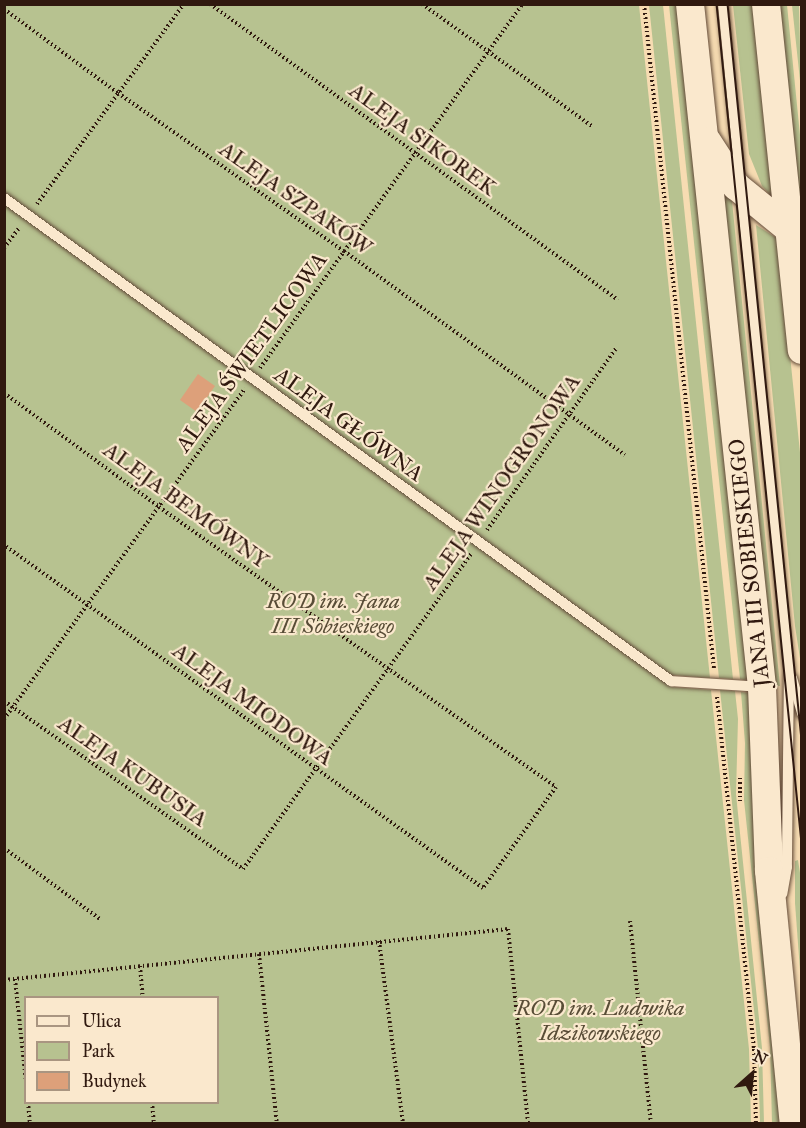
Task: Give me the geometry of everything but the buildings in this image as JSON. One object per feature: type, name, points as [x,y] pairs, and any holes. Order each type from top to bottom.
[{"type":"main road","name":"JANA III SOBIESKIEGO","points":[[690,4],[762,687],[767,838],[794,1124]]},
{"type":"main road","points":[[766,4],[801,350]]},
{"type":"main road","points":[[703,134],[742,192],[789,229]]},
{"type":"lane","points":[[723,4],[789,666],[787,867],[775,936]]},
{"type":"lane","name":"ALEJA GŁÓWNA","points":[[4,198],[671,681],[715,684]]},
{"type":"lane","points":[[789,666],[801,714]]},
{"type":"lane","points":[[715,684],[762,687]]},
{"type":"path","points":[[4,248],[184,4]]},
{"type":"path","name":"ALEJA SIKOREK","points":[[210,4],[618,300]]},
{"type":"path","points":[[422,4],[593,127]]},
{"type":"path","name":"ALEJA ŚWIETLICOWA","points":[[4,719],[523,4]]},
{"type":"path","points":[[644,4],[754,1049],[756,1124]]},
{"type":"path","name":"ALEJA SZPAKÓW","points":[[4,9],[625,455]]},
{"type":"path","name":"ALEJA WINOGRONOWA","points":[[243,869],[569,416],[616,347]]},
{"type":"path","name":"ALEJA BEMÓWNY","points":[[4,393],[159,507],[556,787],[483,888]]},
{"type":"path","name":"ALEJA MIODOWA","points":[[4,545],[315,770],[483,888]]},
{"type":"path","name":"ALEJA KUBUSIA","points":[[4,701],[243,869]]},
{"type":"path","points":[[740,772],[741,809]]},
{"type":"path","points":[[4,848],[100,919]]},
{"type":"path","points":[[630,921],[651,1124]]},
{"type":"path","points":[[4,980],[508,929],[528,1124]]},
{"type":"path","points":[[380,941],[403,1124]]},
{"type":"path","points":[[259,954],[277,1124]]},
{"type":"path","points":[[140,966],[143,996]]},
{"type":"path","points":[[15,979],[24,1063]]},
{"type":"path","points":[[28,1104],[30,1124]]},
{"type":"path","points":[[153,1104],[154,1124]]},
{"type":"green space","name":"ROD im. Jana III Sobieskiego","points":[[5,5],[639,5],[710,678],[672,675],[671,687],[711,690],[749,1049],[751,1123],[5,1124]]},
{"type":"green space","points":[[649,5],[663,5],[733,679],[719,678]]},
{"type":"green space","points":[[669,5],[677,5],[748,678],[744,680],[740,679]]},
{"type":"green space","points":[[733,5],[754,5],[775,200],[762,186],[749,154]]},
{"type":"green space","points":[[778,5],[787,5],[801,145],[801,212]]},
{"type":"green space","points":[[792,5],[799,5],[801,90]]},
{"type":"green space","points":[[720,180],[732,201],[780,686],[774,686]]},
{"type":"green space","points":[[756,225],[778,239],[801,462],[801,665],[795,626]]},
{"type":"green space","points":[[720,690],[735,691],[738,719],[736,794],[762,1048],[764,1123],[760,1123],[758,1048]]},
{"type":"green space","points":[[741,692],[749,693],[782,1123],[772,1123],[770,1047],[744,800],[745,743]]},
{"type":"green space","points":[[798,860],[802,886],[801,984],[795,903],[795,861]]},
{"type":"tram line","points":[[717,4],[802,844]]},
{"type":"tram line","points":[[728,4],[802,740]]},
{"type":"park label","name":"ROD im. Ludwika Idzikowskiego","points":[[600,1020]]}]
